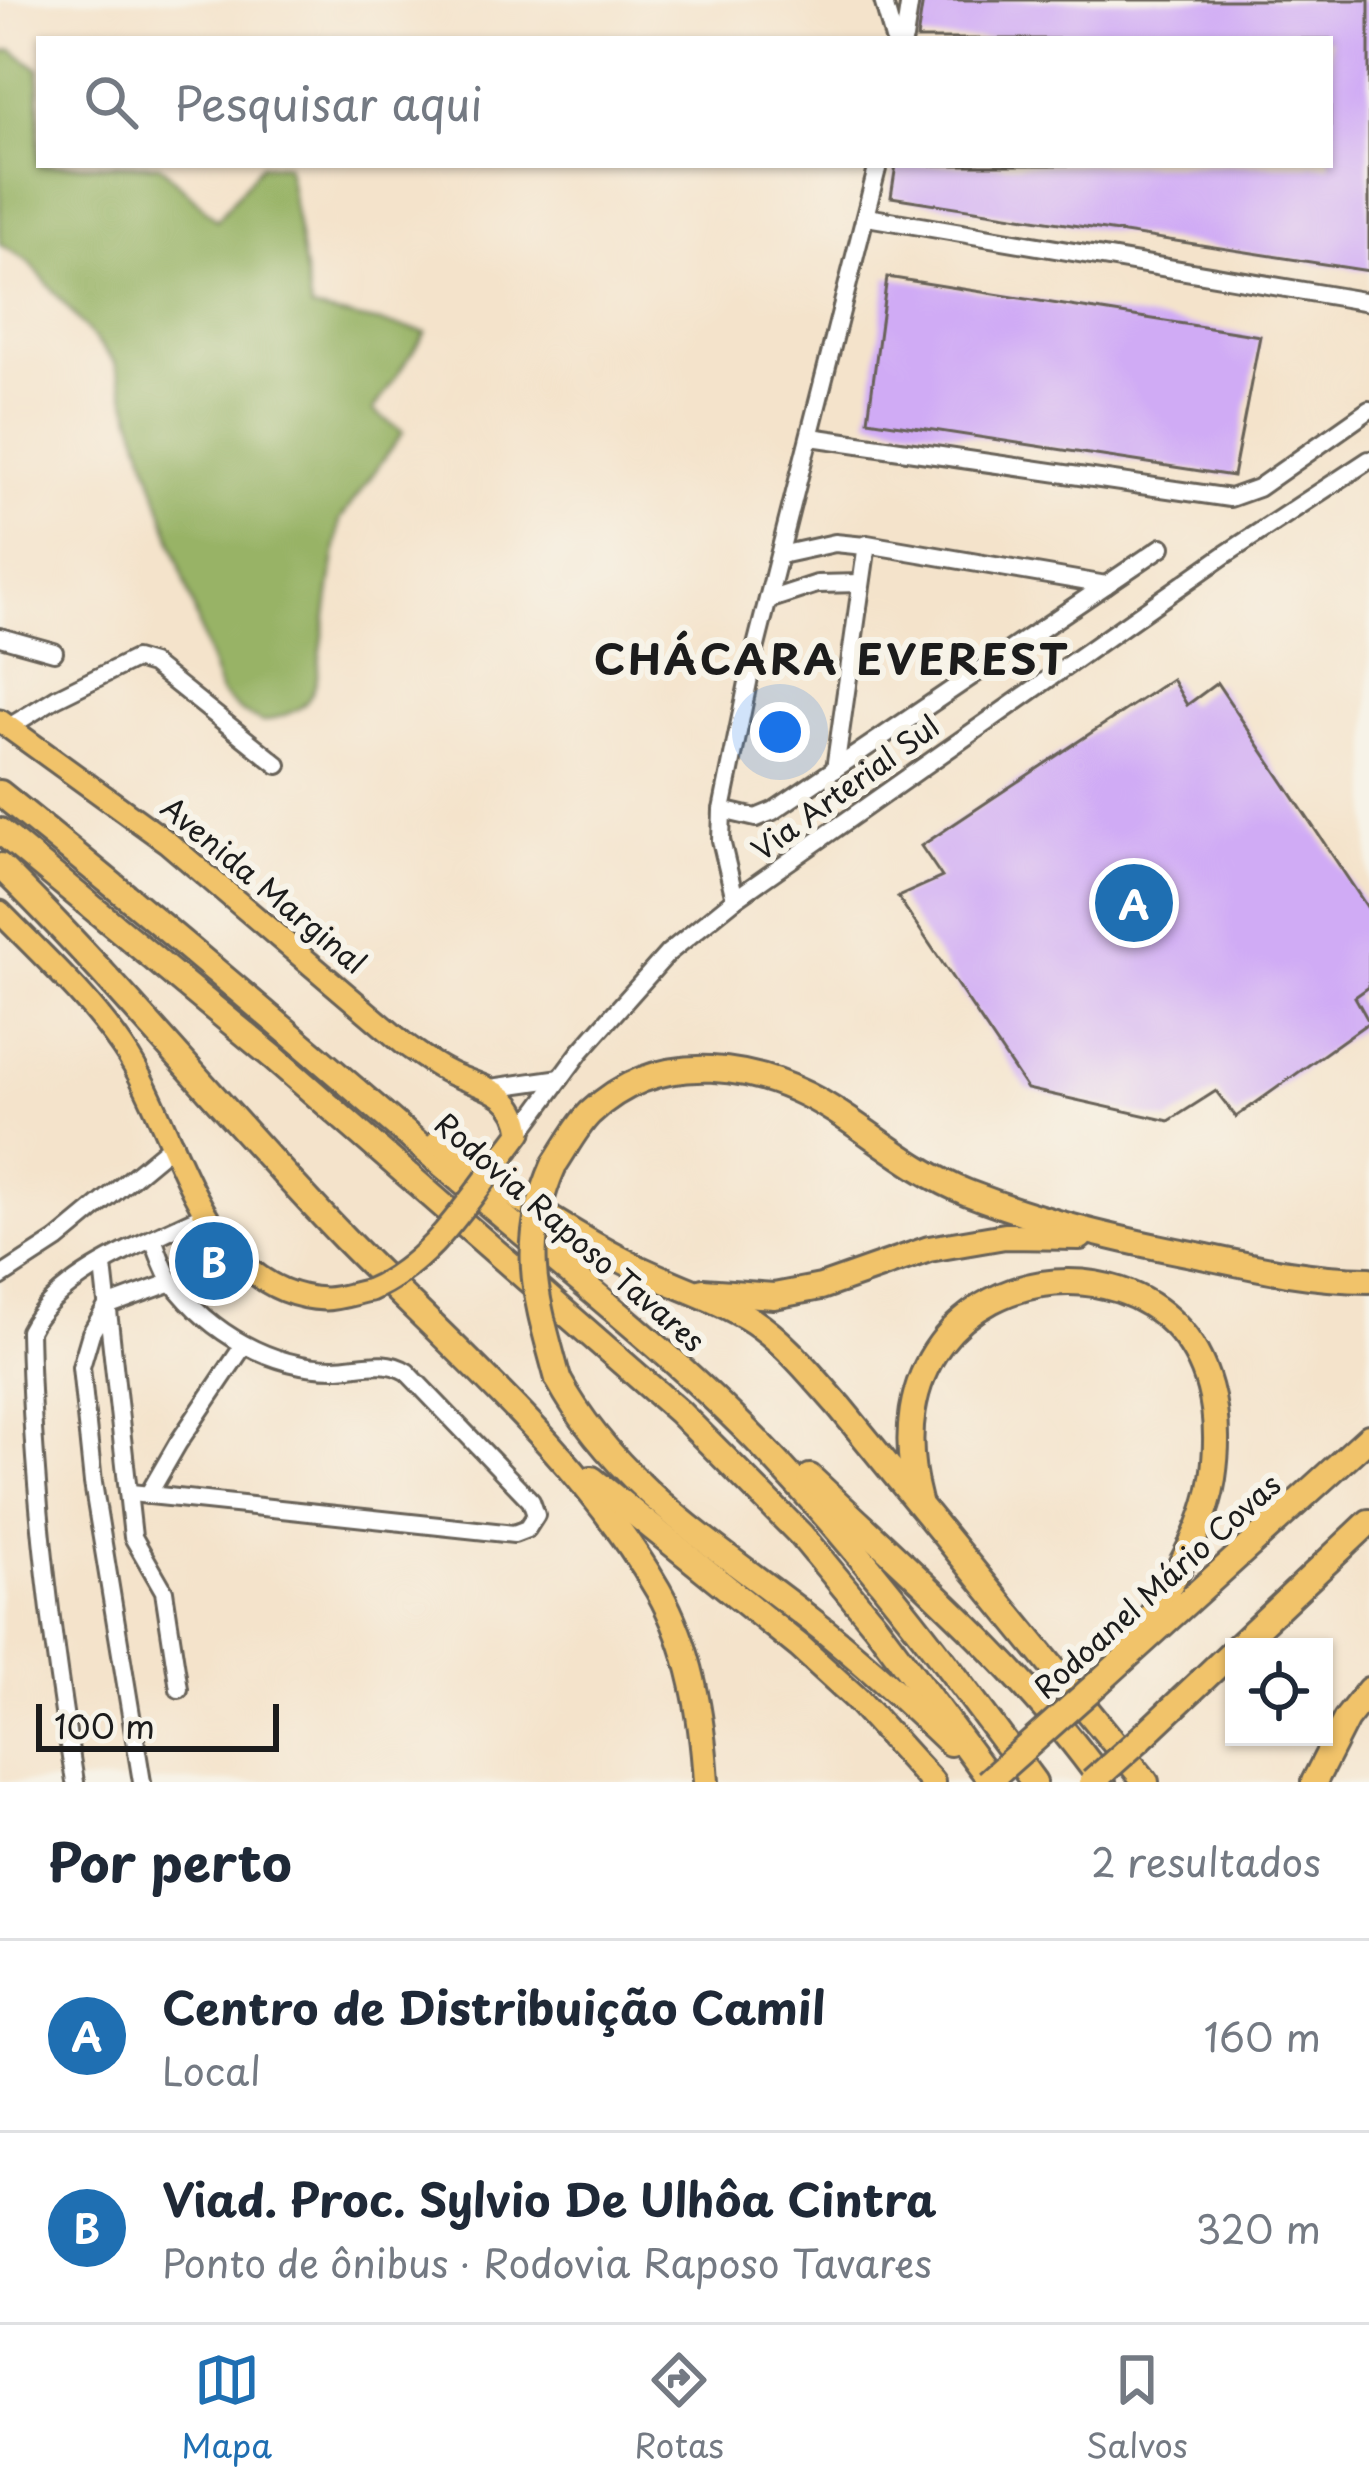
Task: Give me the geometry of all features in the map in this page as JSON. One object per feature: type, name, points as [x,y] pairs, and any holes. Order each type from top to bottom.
[{"type":"highway","name":"Rodovia Raposo Tavares","points":[[0,793],[612,1305],[725,1409],[903,1608],[1034,1782]]},
{"type":"highway","name":"Rodovia Raposo Tavares","points":[[0,831],[273,1057],[679,1412],[801,1535],[928,1693],[990,1782]]},
{"type":"highway","points":[[0,866],[69,934],[342,1235],[514,1410],[625,1538],[661,1594],[684,1648],[696,1697],[706,1782]]},
{"type":"highway","points":[[286,1030],[519,1202],[631,1265],[695,1290],[755,1323],[788,1350],[1146,1782]]},
{"type":"highway","points":[[990,1782],[881,1678],[650,1493],[581,1419],[558,1379],[537,1300],[532,1254],[537,1204],[554,1166],[590,1113],[634,1084],[680,1068],[730,1069],[788,1083],[922,1170],[965,1192],[1106,1237],[1283,1273],[1369,1280]]},
{"type":"highway","points":[[695,1290],[774,1296],[821,1287],[929,1249],[1005,1236],[1106,1237]]},
{"type":"highway","points":[[921,1509],[911,1471],[912,1414],[922,1377],[941,1345],[970,1312],[1011,1289],[1091,1281],[1157,1309],[1188,1341],[1210,1382],[1216,1424],[1213,1482],[1190,1544],[1131,1651]]},
{"type":"highway","points":[[725,1409],[800,1468],[997,1654],[1070,1736],[1103,1782]]},
{"type":"highway","points":[[514,1410],[620,1504],[799,1646],[857,1700],[932,1782]]},
{"type":"highway","name":"Rodoanel Mário Covas","points":[[990,1782],[1369,1437]]},
{"type":"highway","points":[[1248,1638],[1369,1522]]},
{"type":"highway","points":[[1092,1782],[1225,1659]]},
{"type":"highway","points":[[1314,1782],[1346,1719],[1369,1690]]},
{"type":"main road","name":"Avenida Marginal","points":[[5,724],[167,842],[403,1043],[443,1070],[491,1088]]},
{"type":"main road","points":[[0,912],[124,1048],[205,1214],[240,1264],[263,1283],[290,1294],[328,1299],[370,1290],[410,1268],[430,1249],[515,1140],[514,1108],[491,1088]]},
{"type":"street","points":[[883,0],[893,36]]},
{"type":"street","points":[[904,36],[910,0]]},
{"type":"street","points":[[735,899],[721,840],[722,809],[768,601],[877,168]]},
{"type":"street","points":[[867,217],[1369,302]]},
{"type":"street","points":[[811,437],[1230,498],[1258,488],[1369,410]]},
{"type":"street","name":"Via Arterial Sul","points":[[515,1140],[561,1078],[668,953],[735,899],[1226,554],[1369,460]]},
{"type":"street","points":[[780,555],[835,543],[870,544],[1106,585]]},
{"type":"street","points":[[835,769],[866,546]]},
{"type":"street","points":[[722,809],[756,818],[766,815],[1162,547]]},
{"type":"street","points":[[768,601],[817,584],[861,584]]},
{"type":"street","points":[[0,637],[54,652]]},
{"type":"street","points":[[5,724],[135,659],[152,664],[278,765]]},
{"type":"street","points":[[491,1088],[561,1078]]},
{"type":"street","points":[[0,1277],[57,1240],[174,1143]]},
{"type":"street","points":[[74,1782],[38,1512],[29,1331],[54,1298],[103,1266],[205,1214]]},
{"type":"street","points":[[140,1494],[514,1534],[527,1528],[536,1515],[531,1502],[440,1404],[395,1365],[303,1367],[244,1345],[224,1333],[172,1282],[153,1239]]},
{"type":"street","points":[[103,1266],[140,1494],[133,1537],[164,1591],[179,1689]]},
{"type":"street","points":[[142,1782],[81,1366],[91,1333],[107,1306],[172,1282]]},
{"type":"street","points":[[140,1494],[244,1345]]},
{"type":"green space","points":[[12,50],[36,67],[36,168],[162,168],[217,220],[259,168],[288,168],[311,309],[426,332],[373,411],[403,432],[340,520],[317,678],[305,704],[291,712],[263,722],[241,712],[221,694],[115,363],[29,262],[0,244],[0,53]]},
{"type":"building","points":[[923,0],[1369,0],[1369,271],[891,197],[896,168],[1333,168],[1333,36],[917,36]]},
{"type":"building","points":[[887,277],[1260,336],[1233,476],[868,420]]},
{"type":"building","points":[[1172,679],[1187,705],[1217,683],[1369,910],[1369,987],[1355,997],[1369,1022],[1236,1117],[1216,1091],[1169,1121],[1027,1089],[898,897],[942,877],[921,846]]},
{"type":"place","name":"Centro de Distribuição Camil","points":[[1134,903]]},
{"type":"place","name":"Viad. Proc. Sylvio De Ulhôa Cintra","points":[[214,1261]]},
{"type":"district","name":"CHÁCARA EVEREST","points":[[832,660]]}]
